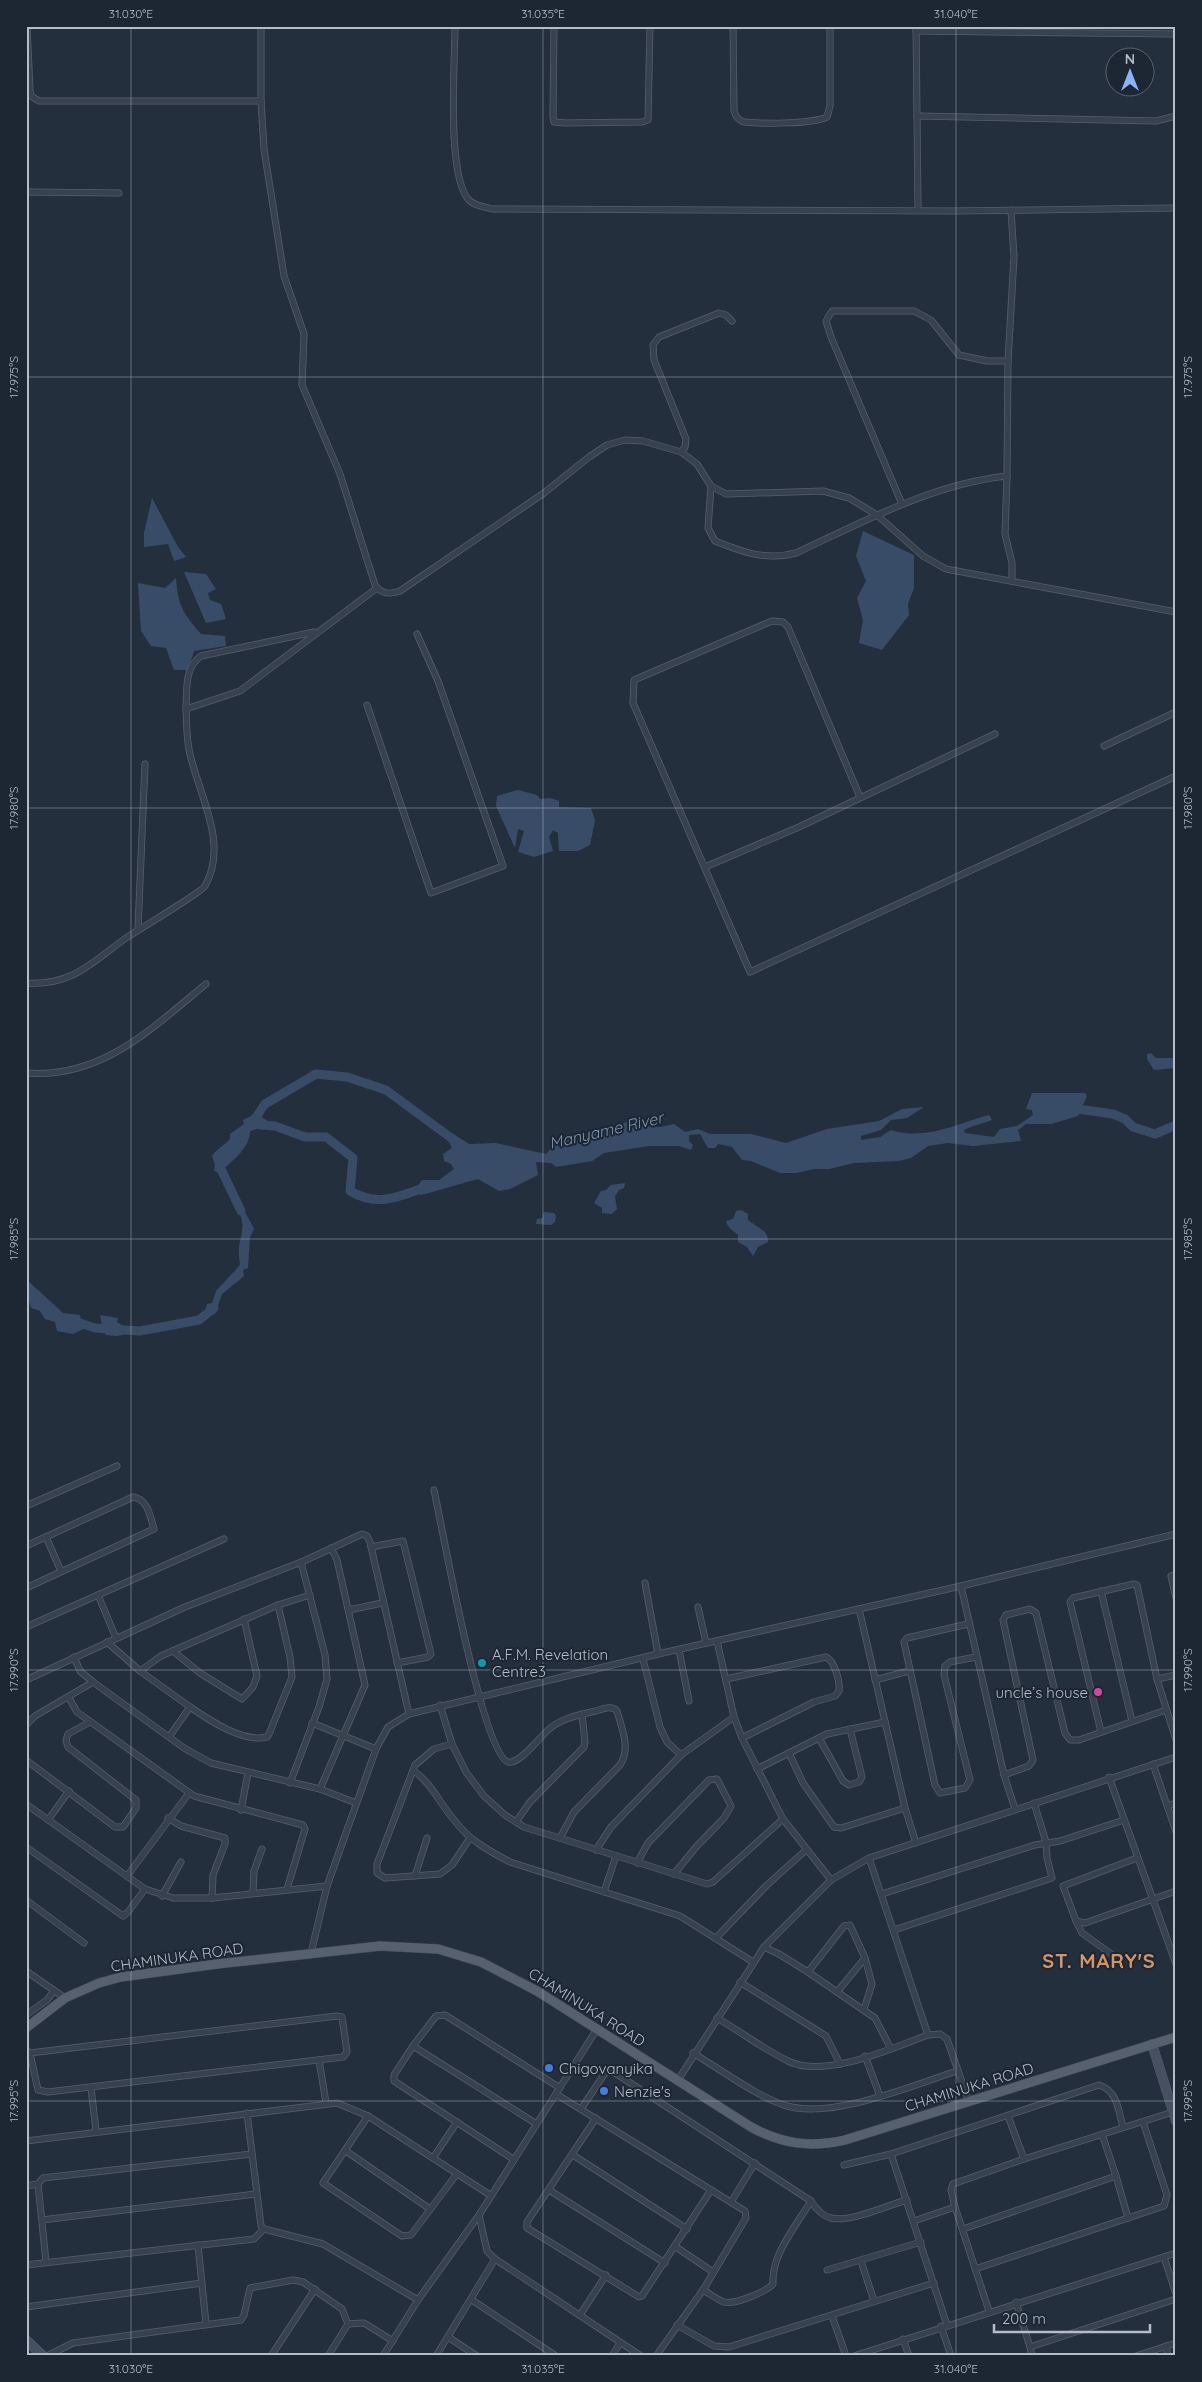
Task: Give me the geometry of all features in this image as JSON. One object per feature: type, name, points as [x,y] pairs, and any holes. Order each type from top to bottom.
[{"type":"main road","name":"CHAMINUKA ROAD","points":[[26,2028],[65,1998],[99,1983],[121,1977],[390,1946],[419,1947],[453,1952],[481,1962],[537,1991],[764,2134],[779,2140],[805,2145],[845,2140],[1176,2037]]},
{"type":"street","points":[[27,26],[27,61],[30,91],[32,96],[39,100],[261,101]]},
{"type":"street","points":[[261,26],[261,101],[264,149],[277,242],[284,276],[304,334],[302,385],[340,474],[377,588],[390,594],[400,591],[536,498],[582,461],[607,445],[620,441],[634,440],[681,452],[697,464],[711,486],[726,494],[830,492],[849,498],[877,515],[924,556],[946,569],[1176,612]]},
{"type":"street","points":[[455,26],[454,154],[462,190],[470,201],[478,206],[492,209],[1012,210],[1176,208]]},
{"type":"street","points":[[554,26],[553,117],[554,122],[565,123],[642,122],[648,120],[650,26]]},
{"type":"street","points":[[733,26],[734,112],[742,121],[755,122],[813,121],[827,117],[830,106],[830,26]]},
{"type":"street","points":[[918,209],[916,28],[1176,34]]},
{"type":"street","points":[[917,116],[1156,122],[1176,116]]},
{"type":"street","points":[[26,192],[119,193]]},
{"type":"street","points":[[1012,210],[1014,257],[1008,362],[1005,534],[1012,563],[1012,581]]},
{"type":"street","points":[[902,504],[831,337],[826,321],[832,311],[914,311],[931,320],[959,355],[987,362],[1008,362]]},
{"type":"street","points":[[681,452],[685,447],[686,439],[654,360],[653,345],[659,337],[718,313],[726,315],[732,321]]},
{"type":"street","points":[[711,486],[708,528],[714,541],[739,551],[766,557],[782,557],[796,553],[902,504],[984,479],[1007,476]]},
{"type":"street","points":[[186,709],[240,691],[377,588]]},
{"type":"street","points":[[860,797],[788,627],[783,622],[772,621],[634,680],[633,704],[750,972],[1176,776]]},
{"type":"street","points":[[26,983],[47,984],[73,977],[138,929],[204,887],[213,860],[213,833],[189,753],[186,709],[189,672],[201,656],[318,631]]},
{"type":"street","points":[[368,705],[431,893],[503,866],[438,681],[417,634]]},
{"type":"street","points":[[1104,746],[1176,712]]},
{"type":"street","points":[[705,867],[799,827],[995,734]]},
{"type":"street","points":[[138,929],[146,764]]},
{"type":"street","points":[[26,1073],[67,1072],[120,1052],[206,984]]},
{"type":"street","points":[[26,1506],[117,1466]]},
{"type":"street","points":[[434,1490],[468,1655],[481,1696],[482,1711],[492,1738],[503,1759],[509,1762],[516,1761],[554,1724],[582,1714],[615,1708],[626,1752],[620,1765],[569,1817],[560,1838]]},
{"type":"street","points":[[26,1546],[133,1497],[142,1500],[146,1506],[154,1529],[26,1588]]},
{"type":"street","points":[[26,1680],[185,1607],[301,1562],[362,1534],[368,1538],[371,1547],[409,1714]]},
{"type":"street","points":[[311,1954],[327,1886],[376,1749],[388,1727],[409,1714],[440,1705],[644,1660],[658,1654],[961,1586],[1176,1534]]},
{"type":"street","points":[[46,1537],[61,1571]]},
{"type":"street","points":[[26,1626],[224,1539]]},
{"type":"street","points":[[371,1547],[403,1541],[431,1654],[428,1657],[397,1663]]},
{"type":"street","points":[[320,1789],[365,1685],[337,1560],[331,1548]]},
{"type":"street","points":[[290,1783],[325,1690],[327,1673],[325,1654],[301,1562]]},
{"type":"street","points":[[1176,1574],[1172,1576],[1176,1598]]},
{"type":"street","points":[[645,1583],[658,1654]]},
{"type":"street","points":[[1101,1732],[1070,1602],[1073,1598],[1131,1584],[1137,1585],[1157,1679],[1176,1740]]},
{"type":"street","points":[[961,1586],[968,1624],[1004,1775],[1015,1809]]},
{"type":"street","points":[[1101,1591],[1132,1721]]},
{"type":"street","points":[[98,1595],[116,1638]]},
{"type":"street","points":[[140,1671],[173,1651],[278,1605],[310,1595]]},
{"type":"street","points":[[349,1610],[382,1602]]},
{"type":"street","points":[[107,1642],[140,1671],[221,1728],[264,1738],[269,1734],[292,1677],[292,1667],[278,1605]]},
{"type":"street","points":[[698,1607],[706,1643]]},
{"type":"street","points":[[859,1609],[904,1808],[916,1842]]},
{"type":"street","points":[[1004,1775],[1029,1766],[1034,1760],[1003,1620],[1006,1615],[1030,1609],[1036,1612],[1067,1737],[1074,1741],[1166,1710]]},
{"type":"street","points":[[173,1651],[200,1673],[242,1699],[253,1687],[257,1676],[244,1620]]},
{"type":"street","points":[[968,1624],[905,1639],[904,1645],[935,1785],[938,1791],[945,1794],[964,1788],[970,1780],[944,1671],[950,1662],[976,1657]]},
{"type":"street","points":[[717,1641],[734,1717],[742,1738],[783,1819],[831,1880]]},
{"type":"street","points":[[679,1650],[689,1701]]},
{"type":"street","points":[[74,1657],[80,1671],[93,1682],[169,1737],[211,1764],[320,1789],[356,1803]]},
{"type":"street","points":[[726,1679],[826,1657],[832,1662],[838,1682],[839,1691],[835,1696],[814,1702],[742,1738]]},
{"type":"street","points":[[644,1660],[660,1727],[667,1742],[681,1755]]},
{"type":"street","points":[[875,1680],[909,1671]]},
{"type":"street","points":[[1157,1679],[1176,1675]]},
{"type":"street","points":[[26,1725],[35,1716],[69,1698],[93,1682]]},
{"type":"street","points":[[69,1698],[77,1712],[189,1793],[201,1799],[304,1826],[287,1889]]},
{"type":"street","points":[[440,1705],[452,1744],[466,1772],[484,1796],[516,1822],[596,1850],[705,1884],[710,1883],[783,1819]]},
{"type":"street","points":[[169,1737],[190,1707]]},
{"type":"street","points":[[516,1822],[530,1802],[584,1747],[582,1714]]},
{"type":"street","points":[[596,1850],[611,1826],[681,1755],[734,1717]]},
{"type":"street","points":[[26,1760],[118,1828],[125,1825],[136,1808],[137,1803],[132,1796],[68,1747],[66,1740],[68,1734],[90,1722]]},
{"type":"street","points":[[757,1769],[819,1738],[885,1722]]},
{"type":"street","points":[[312,1723],[376,1749]]},
{"type":"street","points":[[819,1738],[843,1781],[849,1785],[853,1784],[859,1782],[862,1776],[850,1729]]},
{"type":"street","points":[[452,1744],[434,1749],[423,1756],[414,1771],[376,1868],[381,1877],[415,1876],[444,1872],[452,1865],[470,1838]]},
{"type":"street","points":[[789,1753],[808,1792],[834,1827],[841,1828],[904,1808]]},
{"type":"street","points":[[678,2080],[764,1947],[831,1880],[869,1858],[1110,1777],[1176,1757]]},
{"type":"street","points":[[1153,1764],[1176,1832]]},
{"type":"street","points":[[414,1771],[424,1779],[453,1820],[470,1838],[510,1862],[680,1916],[753,1962]]},
{"type":"street","points":[[241,1810],[248,1773]]},
{"type":"street","points":[[1110,1777],[1176,1964]]},
{"type":"street","points":[[637,1863],[648,1843],[709,1780],[717,1780],[731,1806],[724,1818],[696,1847],[674,1874]]},
{"type":"street","points":[[48,1820],[69,1791]]},
{"type":"street","points":[[127,1876],[168,1818],[189,1793]]},
{"type":"street","points":[[894,1930],[1052,1878],[1046,1858],[1046,1842],[1034,1803]]},
{"type":"street","points":[[1167,1806],[1176,1803]]},
{"type":"street","points":[[26,1804],[145,1889],[162,1896],[212,1898],[253,1892],[327,1886]]},
{"type":"street","points":[[168,1818],[182,1826],[225,1838],[225,1844],[213,1875],[212,1898]]},
{"type":"street","points":[[882,1894],[1046,1842],[1060,1841],[1124,1820]]},
{"type":"street","points":[[415,1876],[427,1838]]},
{"type":"street","points":[[26,1847],[123,1916],[145,1889]]},
{"type":"street","points":[[253,1892],[254,1871],[262,1849]]},
{"type":"street","points":[[716,1938],[767,1885],[806,1850]]},
{"type":"street","points":[[604,1892],[616,1856]]},
{"type":"street","points":[[869,1858],[928,2035]]},
{"type":"street","points":[[1114,1956],[1082,1933],[1063,1886],[1137,1858]]},
{"type":"street","points":[[162,1896],[180,1862]]},
{"type":"street","points":[[1076,1920],[1085,1923],[1176,1892]]},
{"type":"street","points":[[26,1900],[84,1943]]},
{"type":"street","points":[[808,1972],[844,1926],[850,1925],[865,1958],[872,1984],[864,2009]]},
{"type":"street","points":[[764,1947],[779,1954],[864,2009],[875,2018],[891,2049]]},
{"type":"street","points":[[837,1992],[865,1958]]},
{"type":"street","points":[[26,1971],[65,1998]]},
{"type":"street","points":[[740,1982],[826,2036],[840,2064]]},
{"type":"street","points":[[26,2015],[48,2000],[54,1991]]},
{"type":"street","points":[[513,2158],[394,2081],[394,2075],[436,2016],[445,2015],[558,2091],[581,2109],[745,2211],[746,2218],[703,2290],[656,2356]]},
{"type":"street","points":[[324,2017],[342,2017],[347,2052],[343,2057],[48,2092],[38,2090],[28,2051],[324,2017]]},
{"type":"street","points":[[718,2018],[791,2062],[810,2067],[840,2064],[891,2049],[928,2035],[940,2034],[946,2039],[969,2102]]},
{"type":"street","points":[[383,2356],[418,2300],[479,2215],[535,2123],[558,2091],[597,2029]]},
{"type":"street","points":[[1152,2044],[1176,2121]]},
{"type":"street","points":[[413,2046],[535,2123]]},
{"type":"street","points":[[694,2053],[785,2106],[807,2111],[828,2109],[880,2096],[957,2071]]},
{"type":"street","points":[[865,2056],[880,2096]]},
{"type":"street","points":[[319,2060],[326,2103]]},
{"type":"street","points":[[581,2109],[605,2073],[612,2071],[810,2201],[819,2212],[832,2218],[845,2219],[907,2200]]},
{"type":"street","points":[[844,2165],[891,2154],[1099,2085],[1110,2088],[1113,2093],[1124,2127]]},
{"type":"street","points":[[91,2088],[96,2131]]},
{"type":"street","points":[[26,2141],[336,2103],[368,2116],[456,2175],[490,2195]]},
{"type":"street","points":[[989,2311],[955,2207],[951,2190],[957,2181],[1173,2112]]},
{"type":"street","points":[[247,2113],[261,2226],[264,2229],[323,2244],[418,2300]]},
{"type":"street","points":[[368,2116],[346,2152],[323,2183],[402,2236],[411,2235],[456,2175]]},
{"type":"street","points":[[1008,2116],[1024,2159]]},
{"type":"street","points":[[596,2118],[527,2222],[527,2228],[639,2297],[642,2296],[676,2247],[711,2190]]},
{"type":"street","points":[[433,2158],[457,2122]]},
{"type":"street","points":[[975,2269],[1164,2206],[1167,2195],[1143,2122]]},
{"type":"street","points":[[1102,2134],[1128,2218]]},
{"type":"street","points":[[346,2152],[430,2208]]},
{"type":"street","points":[[26,2186],[38,2184],[43,2178],[252,2154]]},
{"type":"street","points":[[891,2154],[934,2283],[951,2356]]},
{"type":"street","points":[[573,2155],[687,2229]]},
{"type":"street","points":[[731,2202],[755,2164]]},
{"type":"street","points":[[963,2229],[1116,2176]]},
{"type":"street","points":[[38,2184],[46,2262]]},
{"type":"street","points":[[549,2190],[665,2263]]},
{"type":"street","points":[[42,2220],[256,2194]]},
{"type":"street","points":[[703,2290],[724,2302],[733,2302],[768,2290],[773,2284],[772,2272],[783,2246],[810,2201]]},
{"type":"street","points":[[914,2221],[955,2207]]},
{"type":"street","points":[[479,2215],[487,2251],[495,2259],[641,2356]]},
{"type":"street","points":[[26,2265],[254,2238],[264,2229]]},
{"type":"street","points":[[827,2270],[921,2242]]},
{"type":"street","points":[[198,2245],[206,2324]]},
{"type":"street","points":[[676,2247],[713,2272]]},
{"type":"street","points":[[854,2356],[865,2354],[944,2325],[1176,2253]]},
{"type":"street","points":[[1164,2257],[1176,2294]]},
{"type":"street","points":[[436,2356],[472,2300],[495,2259]]},
{"type":"street","points":[[861,2261],[874,2301]]},
{"type":"street","points":[[580,2315],[606,2276]]},
{"type":"street","points":[[47,2356],[73,2343],[242,2318],[248,2291],[252,2287],[293,2280],[303,2282],[342,2309],[348,2324]]},
{"type":"street","points":[[26,2307],[202,2282]]},
{"type":"street","points":[[677,2325],[714,2346],[729,2347],[934,2283]]},
{"type":"street","points":[[271,2356],[315,2290]]},
{"type":"street","points":[[1030,2347],[1176,2299]]},
{"type":"street","points":[[472,2300],[555,2356]]},
{"type":"street","points":[[1016,2302],[1032,2356]]},
{"type":"street","points":[[832,2316],[846,2356]]},
{"type":"street","points":[[348,2324],[364,2323],[393,2340]]},
{"type":"street","points":[[328,2356],[348,2324]]},
{"type":"street","points":[[448,2337],[477,2356]]},
{"type":"street","points":[[903,2339],[909,2356]]},
{"type":"street","points":[[26,2340],[43,2356]]},
{"type":"street","points":[[612,2356],[620,2342]]},
{"type":"street","points":[[1136,2356],[1176,2343]]},
{"type":"street","points":[[1166,2346],[1168,2356]]},
{"type":"water","points":[[152,498],[178,547],[186,557],[174,561],[168,544],[144,547],[144,533]]},
{"type":"water","points":[[863,531],[914,555],[914,588],[908,604],[909,615],[882,650],[859,643],[863,620],[857,598],[866,581],[856,556]]},
{"type":"water","points":[[184,572],[206,574],[216,589],[208,593],[210,600],[221,604],[226,619],[206,623]]},
{"type":"water","points":[[176,578],[182,609],[195,627],[201,634],[225,636],[226,646],[194,651],[188,670],[174,670],[166,648],[151,646],[141,631],[138,583],[165,588]]},
{"type":"water","points":[[518,790],[537,795],[540,799],[550,798],[559,801],[559,807],[591,808],[595,820],[590,845],[578,851],[559,851],[558,833],[553,830],[549,837],[553,851],[534,857],[518,852],[524,831],[518,829],[515,848],[496,806],[497,796]]},
{"type":"water","points":[[1151,1053],[1156,1058],[1176,1058],[1176,1068],[1154,1070],[1147,1059],[1147,1054]]},
{"type":"water","points":[[1032,1093],[1085,1093],[1087,1096],[1078,1116],[1051,1124],[1026,1124],[1018,1130],[1021,1141],[973,1146],[948,1143],[928,1146],[911,1158],[899,1161],[854,1163],[829,1169],[780,1173],[751,1161],[742,1160],[732,1147],[718,1144],[715,1148],[708,1148],[700,1134],[689,1135],[689,1141],[693,1145],[691,1150],[679,1146],[649,1146],[604,1153],[592,1161],[556,1167],[551,1163],[536,1162],[538,1175],[510,1189],[499,1191],[478,1179],[420,1195],[417,1187],[422,1180],[439,1180],[454,1169],[451,1164],[444,1161],[443,1154],[452,1148],[447,1138],[452,1133],[469,1144],[496,1143],[546,1154],[555,1144],[555,1140],[565,1136],[575,1141],[583,1140],[587,1133],[608,1131],[628,1121],[640,1121],[641,1126],[660,1127],[674,1124],[685,1132],[698,1129],[710,1134],[751,1134],[786,1143],[827,1129],[879,1121],[902,1109],[924,1107],[907,1118],[891,1120],[881,1130],[861,1136],[861,1140],[880,1137],[891,1130],[916,1134],[940,1130],[989,1115],[992,1120],[964,1130],[965,1133],[994,1137],[1000,1129],[1017,1126],[1033,1115],[1032,1110],[1026,1109]]},
{"type":"water","points":[[253,1115],[260,1116],[271,1123],[271,1128],[264,1127],[250,1131],[247,1143],[239,1154],[220,1173],[214,1171],[215,1165],[212,1156],[230,1139],[230,1134],[244,1124],[243,1120]]},
{"type":"water","points":[[625,1183],[624,1188],[619,1190],[615,1196],[617,1209],[612,1214],[602,1213],[602,1208],[594,1203],[601,1191],[606,1190],[611,1185]]},
{"type":"water","points":[[237,1199],[241,1201],[242,1207],[254,1229],[250,1237],[248,1268],[243,1270],[244,1276],[222,1294],[215,1314],[207,1316],[205,1311],[207,1304],[212,1303],[216,1291],[240,1265],[239,1247],[242,1227],[240,1214],[234,1206]]},
{"type":"water","points":[[741,1210],[748,1214],[748,1220],[764,1232],[768,1238],[768,1242],[758,1247],[753,1256],[747,1247],[738,1242],[738,1235],[729,1228],[726,1221],[733,1219],[736,1211]]},
{"type":"water","points":[[544,1212],[554,1213],[556,1216],[555,1222],[551,1225],[536,1224],[537,1219],[542,1218]]},
{"type":"water","points":[[26,1279],[63,1313],[80,1315],[83,1329],[73,1334],[57,1331],[55,1322],[45,1319],[40,1311],[31,1308],[26,1292]]},
{"type":"water","points":[[100,1315],[118,1318],[117,1322],[126,1328],[132,1328],[131,1333],[117,1336],[106,1335],[103,1331]]},
{"type":"waterway","points":[[250,1126],[265,1104],[316,1074],[347,1077],[386,1090],[458,1143]]},
{"type":"waterway","name":"Manyame River","points":[[1071,1108],[1113,1114],[1125,1119],[1133,1127],[1155,1134],[1176,1125]]},
{"type":"waterway","name":"Manyame River","points":[[260,1125],[275,1126],[305,1137],[326,1137],[353,1158],[350,1191],[361,1196],[380,1200],[389,1199],[429,1186]]},
{"type":"waterway","name":"Manyame River","points":[[222,1160],[219,1165],[241,1211]]},
{"type":"waterway","name":"Manyame River","points":[[71,1320],[95,1328],[140,1331],[199,1320],[214,1308]]},
{"type":"place","name":"A.F.M. Revelation Centre3","points":[[482,1663]]},
{"type":"place","name":"uncle’s house","points":[[1098,1692]]},
{"type":"place","name":"Chigovanyika","points":[[549,2068]]},
{"type":"place","name":"Nenzie's","points":[[604,2091]]},
{"type":"district","name":"ST. MARY'S","points":[[1099,1960]]}]
